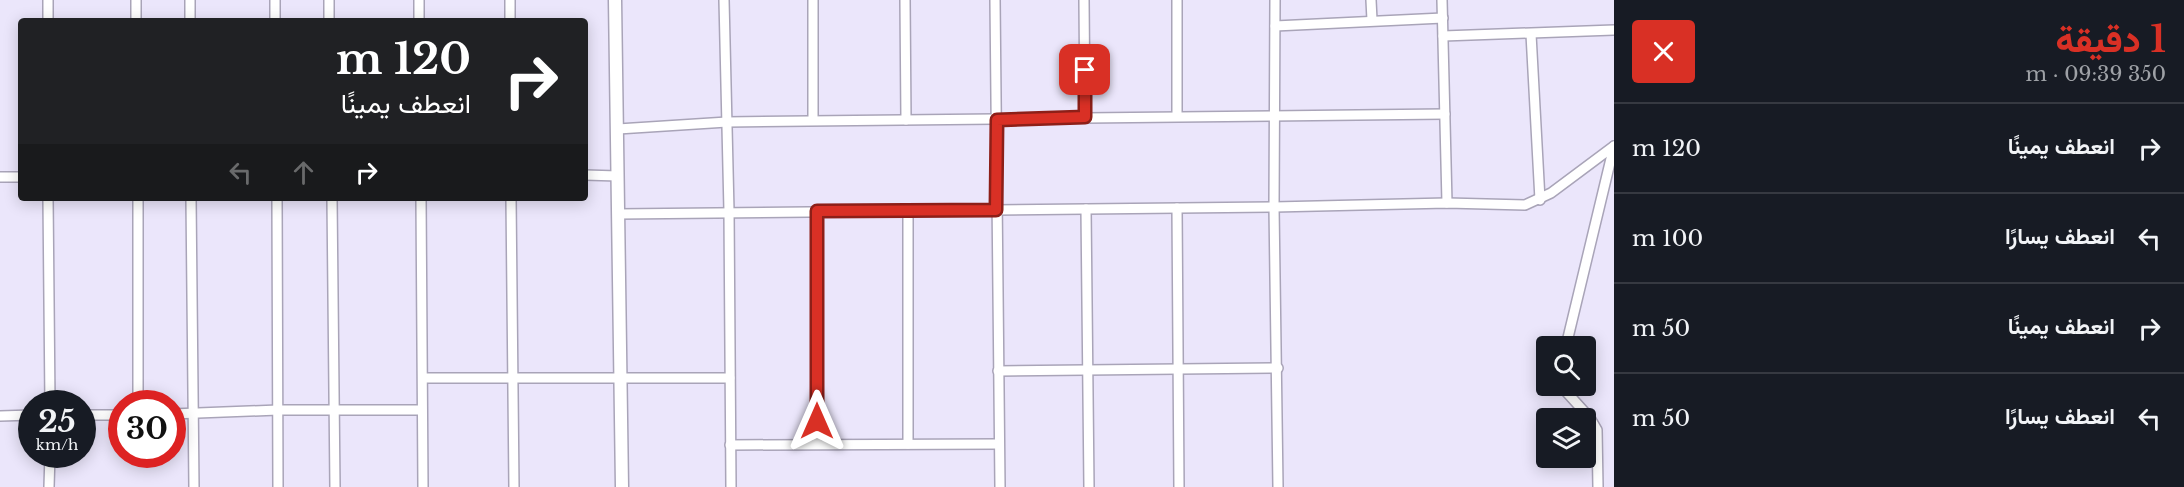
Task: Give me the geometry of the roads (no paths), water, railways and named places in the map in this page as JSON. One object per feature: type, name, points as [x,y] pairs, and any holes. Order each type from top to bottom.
[{"type":"street","points":[[48,0],[48,18]]},
{"type":"street","points":[[136,0],[136,18]]},
{"type":"street","points":[[190,0],[190,18]]},
{"type":"street","points":[[275,0],[275,18]]},
{"type":"street","points":[[329,0],[330,18]]},
{"type":"street","points":[[419,0],[419,18]]},
{"type":"street","points":[[510,0],[510,18]]},
{"type":"street","points":[[615,0],[622,487]]},
{"type":"street","points":[[724,0],[729,211],[731,487]]},
{"type":"street","points":[[813,0],[813,120]]},
{"type":"street","points":[[906,0],[906,120]]},
{"type":"street","points":[[995,0],[1000,487]]},
{"type":"street","points":[[1084,0],[1085,117]]},
{"type":"street","points":[[1177,0],[1177,115]]},
{"type":"street","points":[[1275,0],[1273,115],[1278,487]]},
{"type":"street","points":[[1371,0],[1372,20]]},
{"type":"street","points":[[1442,0],[1447,203]]},
{"type":"street","points":[[1275,26],[1443,18]]},
{"type":"street","points":[[1443,36],[1614,30]]},
{"type":"street","points":[[1531,34],[1540,200]]},
{"type":"street","points":[[618,129],[727,122],[813,120],[1445,114]]},
{"type":"street","points":[[618,214],[1447,203],[1526,205],[1540,200],[1614,146]]},
{"type":"street","points":[[1568,336],[1614,146]]},
{"type":"street","points":[[588,175],[618,176]]},
{"type":"street","points":[[0,177],[18,177]]},
{"type":"street","points":[[48,201],[50,390]]},
{"type":"street","points":[[138,201],[138,390]]},
{"type":"street","points":[[192,201],[194,487]]},
{"type":"street","points":[[277,201],[278,487]]},
{"type":"street","points":[[332,201],[335,487]]},
{"type":"street","points":[[421,201],[423,487]]},
{"type":"street","points":[[511,201],[514,487]]},
{"type":"street","points":[[1177,208],[1179,487]]},
{"type":"street","points":[[1086,209],[1089,487]]},
{"type":"street","points":[[817,211],[817,444]]},
{"type":"street","points":[[908,211],[908,444]]},
{"type":"street","points":[[998,371],[1278,368]]},
{"type":"street","points":[[423,378],[513,380],[730,378]]},
{"type":"street","points":[[1571,396],[1597,430],[1598,487]]},
{"type":"street","points":[[186,413],[334,409],[422,410]]},
{"type":"street","points":[[0,416],[18,415]]},
{"type":"street","points":[[730,445],[999,444]]},
{"type":"street","points":[[49,487],[50,468]]}]
